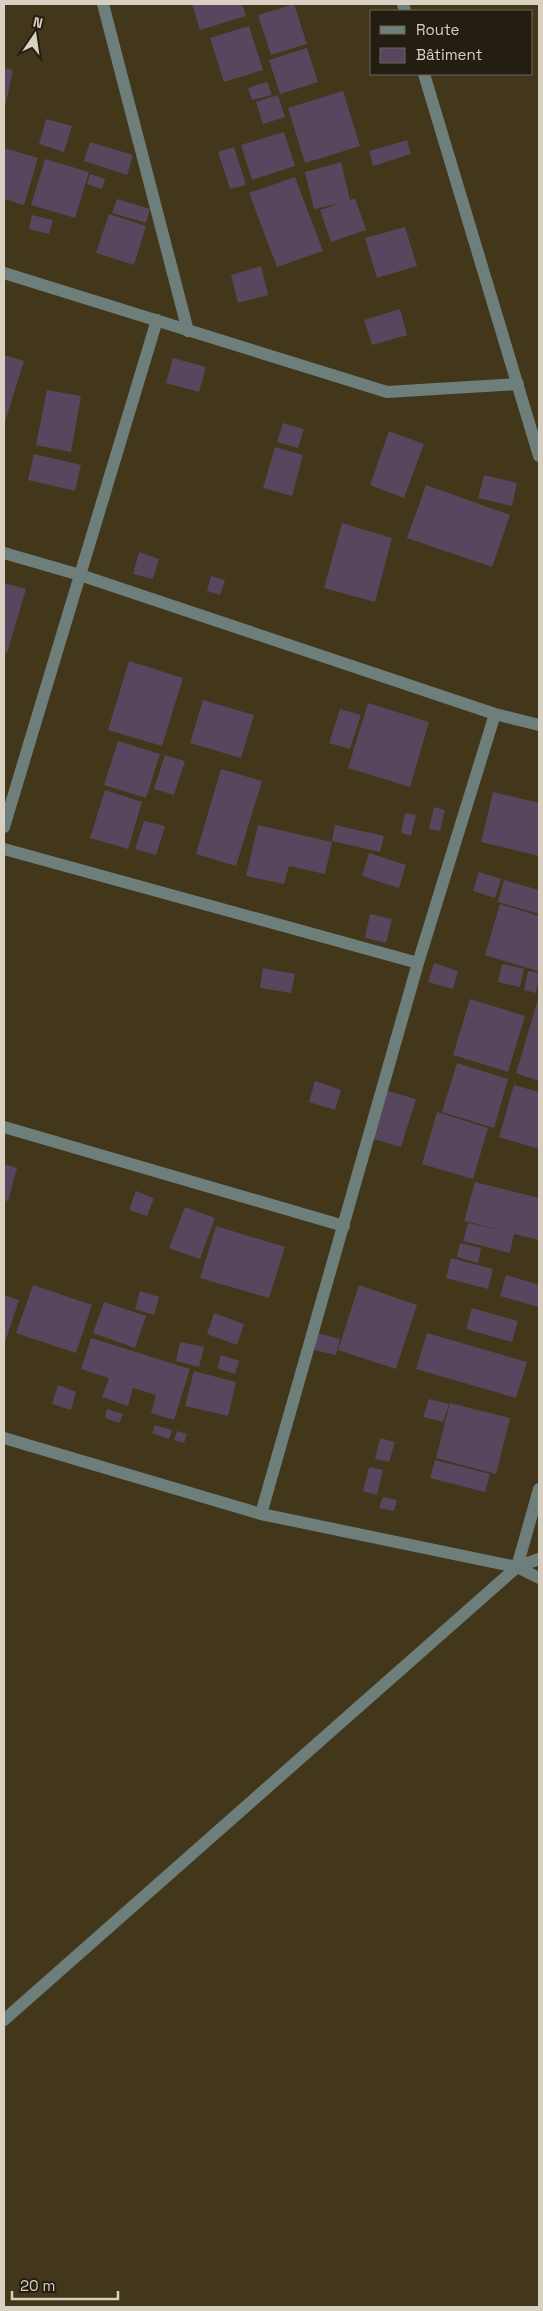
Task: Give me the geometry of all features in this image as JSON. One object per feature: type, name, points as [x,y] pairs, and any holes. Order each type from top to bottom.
[{"type":"street","points":[[102,4],[188,330]]},
{"type":"street","points":[[424,75],[539,456]]},
{"type":"street","points":[[4,273],[388,392],[518,384]]},
{"type":"street","points":[[4,827],[157,320]]},
{"type":"street","points":[[4,554],[80,575],[495,714],[539,725]]},
{"type":"street","points":[[261,1514],[418,963],[495,714]]},
{"type":"street","points":[[4,849],[418,963]]},
{"type":"street","points":[[4,1127],[344,1226]]},
{"type":"street","points":[[4,1438],[261,1514],[517,1567],[539,1578]]},
{"type":"street","points":[[517,1567],[539,1489]]},
{"type":"street","points":[[4,2020],[517,1567],[539,1559]]},
{"type":"building","points":[[192,4],[242,4],[246,16],[200,30]]},
{"type":"building","points":[[294,4],[307,44],[271,55],[258,15]]},
{"type":"building","points":[[249,26],[263,70],[224,82],[210,38]]},
{"type":"building","points":[[307,48],[318,82],[280,94],[269,60]]},
{"type":"building","points":[[4,68],[13,70],[5,107],[4,107]]},
{"type":"building","points":[[267,82],[272,95],[252,100],[248,88]]},
{"type":"building","points":[[343,91],[360,146],[305,163],[288,108]]},
{"type":"building","points":[[278,95],[285,117],[263,124],[256,102]]},
{"type":"building","points":[[46,119],[72,126],[64,152],[39,144]]},
{"type":"building","points":[[284,132],[295,166],[252,180],[241,145]]},
{"type":"building","points":[[407,140],[411,154],[373,166],[369,151]]},
{"type":"building","points":[[90,142],[133,155],[127,175],[84,161]]},
{"type":"building","points":[[234,147],[246,185],[230,189],[218,152]]},
{"type":"building","points":[[4,148],[38,158],[24,205],[4,199]]},
{"type":"building","points":[[45,159],[89,172],[75,218],[31,205]]},
{"type":"building","points":[[341,162],[350,200],[355,198],[366,230],[331,242],[320,210],[341,203],[314,209],[305,172]]},
{"type":"building","points":[[90,174],[105,179],[102,189],[87,184]]},
{"type":"building","points":[[295,177],[323,251],[277,267],[249,193]]},
{"type":"building","points":[[117,199],[150,209],[146,223],[112,213]]},
{"type":"building","points":[[109,214],[146,226],[134,265],[96,253]]},
{"type":"building","points":[[32,215],[53,220],[49,234],[29,229]]},
{"type":"building","points":[[405,227],[417,266],[377,278],[365,238]]},
{"type":"building","points":[[261,266],[268,295],[238,303],[231,275]]},
{"type":"building","points":[[400,309],[407,335],[372,345],[364,320]]},
{"type":"building","points":[[4,355],[24,361],[4,425]]},
{"type":"building","points":[[173,358],[206,367],[199,392],[166,383]]},
{"type":"building","points":[[47,390],[81,396],[71,452],[36,445]]},
{"type":"building","points":[[283,423],[304,429],[298,448],[277,442]]},
{"type":"building","points":[[389,431],[424,444],[404,498],[370,485]]},
{"type":"building","points":[[275,447],[303,455],[292,496],[263,488]]},
{"type":"building","points":[[34,454],[81,465],[75,491],[28,480]]},
{"type":"building","points":[[484,475],[517,483],[512,506],[478,498]]},
{"type":"building","points":[[426,485],[510,515],[492,567],[407,538]]},
{"type":"building","points":[[342,523],[392,538],[375,602],[324,588]]},
{"type":"building","points":[[139,552],[159,559],[153,579],[133,574]]},
{"type":"building","points":[[211,576],[225,580],[220,595],[207,591]]},
{"type":"building","points":[[4,583],[26,589],[7,653],[4,652]]},
{"type":"building","points":[[129,661],[183,678],[162,746],[108,730]]},
{"type":"building","points":[[203,700],[254,715],[241,758],[190,743]]},
{"type":"building","points":[[368,703],[429,722],[410,787],[348,768]]},
{"type":"building","points":[[340,709],[361,715],[350,749],[329,743]]},
{"type":"building","points":[[118,741],[160,754],[146,798],[104,785]]},
{"type":"building","points":[[165,755],[185,761],[174,795],[154,789]]},
{"type":"building","points":[[221,769],[262,781],[236,866],[196,854]]},
{"type":"building","points":[[105,790],[142,802],[128,849],[90,838]]},
{"type":"building","points":[[493,792],[539,803],[539,856],[481,842]]},
{"type":"building","points":[[434,807],[445,810],[440,831],[429,829]]},
{"type":"building","points":[[405,813],[416,815],[411,836],[401,833]]},
{"type":"building","points":[[144,821],[165,826],[156,855],[135,849]]},
{"type":"building","points":[[258,825],[332,842],[325,874],[289,866],[284,884],[246,876]]},
{"type":"building","points":[[335,825],[384,836],[380,852],[332,841]]},
{"type":"building","points":[[369,853],[406,865],[399,888],[362,876]]},
{"type":"building","points":[[479,872],[501,879],[495,898],[473,891]]},
{"type":"building","points":[[504,880],[539,890],[539,914],[498,902]]},
{"type":"building","points":[[500,904],[539,916],[538,971],[485,955]]},
{"type":"building","points":[[370,914],[392,919],[386,943],[365,938]]},
{"type":"building","points":[[434,963],[458,971],[453,989],[428,982]]},
{"type":"building","points":[[502,964],[524,969],[520,987],[498,982]]},
{"type":"building","points":[[263,968],[295,974],[291,993],[260,988]]},
{"type":"building","points":[[528,971],[539,973],[536,993],[524,990]]},
{"type":"building","points":[[539,996],[539,1081],[516,1073]]},
{"type":"building","points":[[470,999],[525,1016],[508,1072],[453,1055]]},
{"type":"building","points":[[457,1063],[508,1079],[494,1128],[442,1112]]},
{"type":"building","points":[[315,1081],[341,1090],[335,1110],[309,1102]]},
{"type":"building","points":[[514,1085],[539,1092],[539,1149],[499,1137]]},
{"type":"building","points":[[384,1090],[416,1099],[401,1147],[370,1138]]},
{"type":"building","points":[[437,1112],[488,1128],[473,1179],[422,1164]]},
{"type":"building","points":[[4,1164],[17,1168],[8,1201],[4,1200]]},
{"type":"building","points":[[475,1182],[539,1198],[539,1240],[514,1234],[510,1253],[463,1241],[468,1223],[510,1232],[464,1221]]},
{"type":"building","points":[[136,1191],[154,1198],[147,1216],[129,1210]]},
{"type":"building","points":[[185,1207],[215,1218],[200,1259],[169,1248]]},
{"type":"building","points":[[216,1226],[285,1247],[269,1298],[200,1278]]},
{"type":"building","points":[[460,1243],[481,1248],[478,1263],[457,1257]]},
{"type":"building","points":[[451,1258],[493,1269],[488,1289],[446,1278]]},
{"type":"building","points":[[506,1275],[539,1285],[539,1307],[500,1296]]},
{"type":"building","points":[[33,1285],[92,1305],[76,1353],[16,1333]]},
{"type":"building","points":[[359,1285],[417,1305],[396,1369],[338,1350]]},
{"type":"building","points":[[140,1291],[159,1297],[154,1315],[135,1309]]},
{"type":"building","points":[[4,1295],[19,1300],[4,1345]]},
{"type":"building","points":[[104,1302],[146,1316],[135,1348],[93,1333]]},
{"type":"building","points":[[472,1308],[518,1321],[512,1342],[466,1329]]},
{"type":"building","points":[[214,1313],[244,1324],[237,1345],[207,1334]]},
{"type":"building","points":[[318,1333],[340,1339],[336,1355],[314,1350]]},
{"type":"building","points":[[427,1333],[527,1362],[516,1398],[416,1369]]},
{"type":"building","points":[[91,1338],[190,1369],[174,1420],[151,1413],[156,1395],[133,1388],[128,1406],[102,1397],[109,1378],[81,1369]]},
{"type":"building","points":[[180,1342],[204,1347],[199,1367],[176,1361]]},
{"type":"building","points":[[221,1355],[239,1361],[235,1374],[217,1368]]},
{"type":"building","points":[[194,1371],[236,1382],[228,1416],[185,1406]]},
{"type":"building","points":[[58,1385],[76,1392],[71,1410],[52,1404]]},
{"type":"building","points":[[429,1399],[449,1404],[443,1422],[423,1417]]},
{"type":"building","points":[[450,1403],[510,1418],[496,1474],[436,1458]]},
{"type":"building","points":[[107,1409],[123,1414],[119,1423],[105,1418]]},
{"type":"building","points":[[155,1425],[172,1430],[169,1439],[152,1433]]},
{"type":"building","points":[[177,1431],[187,1434],[184,1443],[174,1440]]},
{"type":"building","points":[[380,1438],[395,1442],[389,1462],[375,1459]]},
{"type":"building","points":[[435,1460],[490,1474],[485,1492],[430,1478]]},
{"type":"building","points":[[369,1467],[383,1470],[377,1495],[363,1491]]},
{"type":"building","points":[[383,1497],[397,1500],[394,1511],[379,1508]]}]
